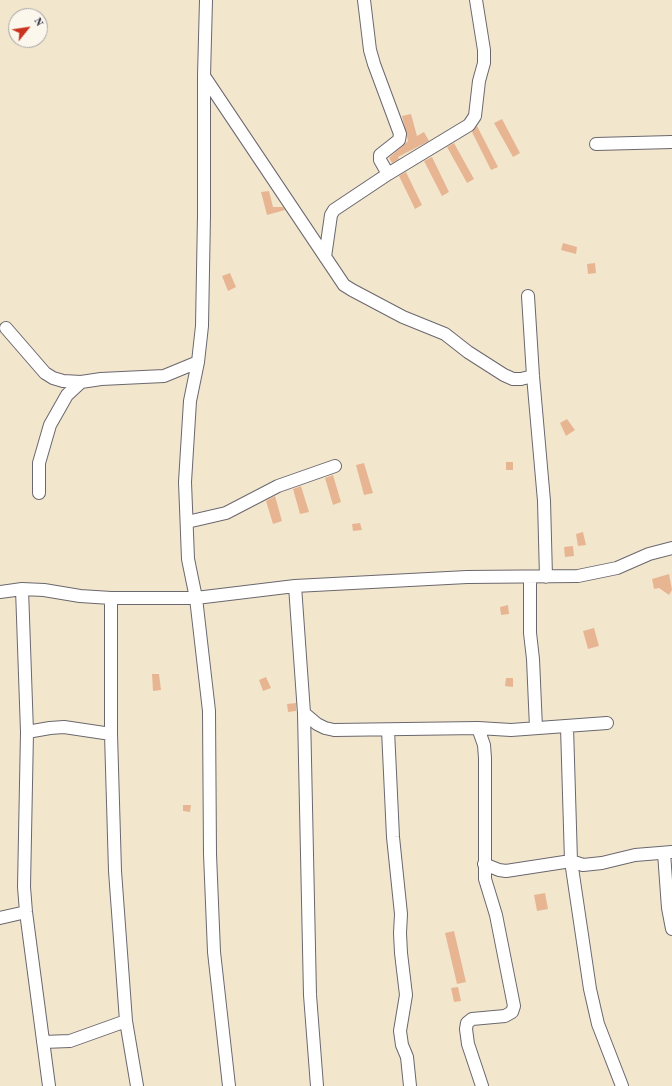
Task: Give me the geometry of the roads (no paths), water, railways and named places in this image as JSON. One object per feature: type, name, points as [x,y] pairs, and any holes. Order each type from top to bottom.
[{"type":"street","points":[[206,0],[202,326],[198,362],[190,401],[185,482],[188,559],[196,598],[209,711],[210,854],[214,952],[229,1086]]},
{"type":"street","points":[[364,0],[370,50],[400,134],[399,140],[380,155],[380,160],[388,174]]},
{"type":"street","points":[[325,257],[331,215],[334,210],[388,174],[462,131],[469,126],[475,116],[479,81],[484,63],[484,50],[476,0]]},
{"type":"street","points":[[204,76],[344,285],[402,317],[445,334],[468,352],[504,375],[521,379],[533,376]]},
{"type":"street","points":[[596,144],[672,142]]},
{"type":"street","points":[[528,296],[533,376],[544,501],[546,577]]},
{"type":"street","points":[[6,328],[45,373],[53,378],[63,381],[81,382],[101,379],[164,376],[198,362]]},
{"type":"street","points":[[39,493],[39,463],[50,425],[66,395],[81,382]]},
{"type":"street","points":[[187,522],[226,513],[278,486],[335,466]]},
{"type":"street","points":[[0,592],[22,589],[112,598],[196,598],[295,586],[467,577],[578,576],[617,568],[660,550],[672,548]]},
{"type":"street","points":[[530,577],[530,633],[533,659],[536,728]]},
{"type":"street","points":[[295,586],[304,713],[310,995],[317,1086]]},
{"type":"street","points":[[22,589],[27,732],[24,887],[49,1086]]},
{"type":"street","points":[[112,598],[111,734],[115,871],[126,1021],[137,1086]]},
{"type":"street","points":[[304,713],[317,724],[334,730],[478,728],[499,730],[566,727],[607,723]]},
{"type":"street","points":[[27,732],[64,727],[111,734]]},
{"type":"street","points":[[566,727],[571,861],[594,1010],[622,1086]]},
{"type":"street","points":[[478,728],[484,746],[485,758],[485,879],[496,915],[514,1006],[512,1012],[505,1016],[472,1019],[467,1023],[466,1029],[468,1044],[482,1086]]},
{"type":"street","points":[[388,730],[392,838],[401,914],[401,953],[406,995],[400,1031],[402,1045],[407,1057],[410,1086]]},
{"type":"street","points":[[484,864],[506,871],[571,861],[583,865],[602,863],[635,855],[668,852],[668,908],[672,929]]},
{"type":"street","points":[[0,918],[26,912]]},
{"type":"street","points":[[43,1042],[70,1041],[126,1021]]}]
